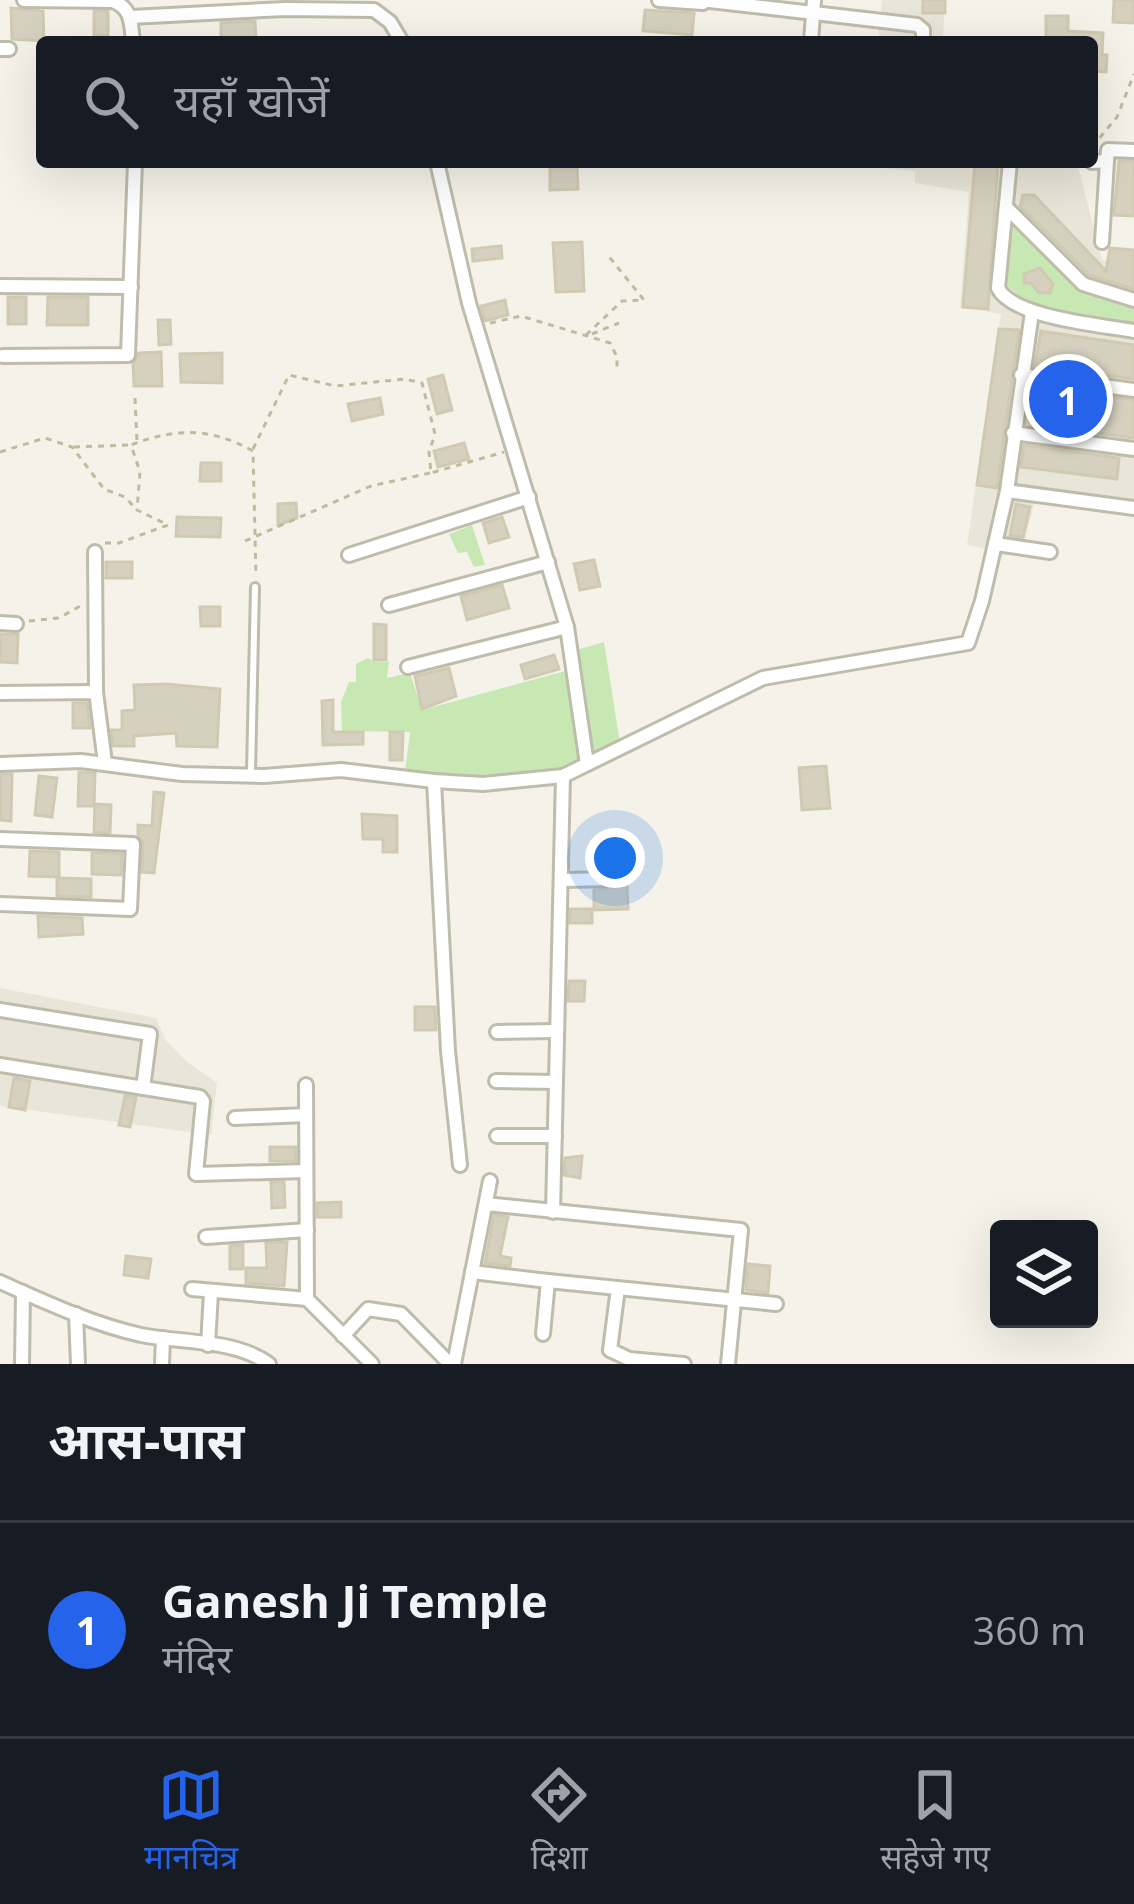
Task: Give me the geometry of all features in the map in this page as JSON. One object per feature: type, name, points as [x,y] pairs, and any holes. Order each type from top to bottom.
[{"type":"street","points":[[24,0],[123,4],[131,17],[133,36]]},
{"type":"street","points":[[659,0],[813,7],[917,25],[923,36]]},
{"type":"street","points":[[131,17],[285,4],[374,10],[398,36]]},
{"type":"street","points":[[1102,242],[1100,161],[1108,150],[1134,151]]},
{"type":"street","points":[[3,356],[128,355],[135,168]]},
{"type":"street","points":[[438,168],[477,326],[567,627],[587,764]]},
{"type":"street","points":[[1009,168],[1001,296],[1032,312],[1134,331]]},
{"type":"street","points":[[1006,207],[1083,284],[1134,301]]},
{"type":"street","points":[[0,286],[131,287]]},
{"type":"street","points":[[0,764],[50,760],[251,776],[341,770],[500,783],[563,776],[763,678],[968,643],[1007,491],[1032,312]]},
{"type":"street","points":[[1021,375],[1134,390]]},
{"type":"street","points":[[1013,434],[1134,449]]},
{"type":"street","points":[[1007,491],[1134,508]]},
{"type":"street","points":[[349,555],[529,497]]},
{"type":"street","points":[[996,544],[1050,552]]},
{"type":"street","points":[[95,552],[96,692],[105,763]]},
{"type":"street","points":[[389,605],[548,562]]},
{"type":"street","points":[[0,623],[16,624]]},
{"type":"street","points":[[408,667],[567,627]]},
{"type":"street","points":[[0,693],[96,692]]},
{"type":"street","points":[[553,1212],[563,776]]},
{"type":"street","points":[[434,781],[448,1052],[460,1166]]},
{"type":"street","points":[[0,839],[133,844],[130,909],[0,904]]},
{"type":"street","points":[[560,880],[619,879]]},
{"type":"street","points":[[0,1010],[150,1034],[143,1088]]},
{"type":"street","points":[[497,1032],[557,1031]]},
{"type":"street","points":[[0,1065],[192,1095],[203,1101],[196,1174],[306,1171]]},
{"type":"street","points":[[496,1081],[556,1082]]},
{"type":"street","points":[[306,1085],[308,1299]]},
{"type":"street","points":[[235,1118],[306,1115]]},
{"type":"street","points":[[496,1136],[555,1136]]},
{"type":"street","points":[[452,1364],[490,1181]]},
{"type":"street","points":[[486,1204],[741,1230],[728,1364]]},
{"type":"street","points":[[206,1238],[307,1230]]},
{"type":"street","points":[[741,1254],[758,1255]]},
{"type":"street","points":[[472,1272],[776,1304]]},
{"type":"street","points":[[543,1334],[548,1281]]},
{"type":"street","points":[[0,1282],[139,1334],[208,1345],[269,1364]]},
{"type":"street","points":[[618,1288],[610,1350],[629,1359],[684,1364]]},
{"type":"street","points":[[192,1289],[308,1299],[372,1364]]},
{"type":"street","points":[[22,1364],[23,1292]]},
{"type":"street","points":[[208,1345],[211,1292]]},
{"type":"street","points":[[343,1336],[368,1309],[401,1315],[452,1364]]},
{"type":"street","points":[[76,1314],[77,1364]]},
{"type":"street","points":[[162,1364],[163,1338]]},
{"type":"lane","points":[[251,776],[256,586]]},
{"type":"path","points":[[1098,140],[1117,117],[1134,74]]},
{"type":"path","points":[[585,337],[622,302],[644,300],[606,253]]},
{"type":"path","points":[[477,326],[521,316],[610,343],[617,369]]},
{"type":"path","points":[[585,337],[619,323]]},
{"type":"path","points":[[256,586],[253,451],[289,375],[335,386],[422,383],[435,434],[429,452],[432,472]]},
{"type":"path","points":[[1046,426],[1051,386]]},
{"type":"path","points":[[135,398],[134,444],[140,472],[137,510]]},
{"type":"path","points":[[0,452],[45,438],[72,447],[134,444],[160,433],[198,431],[232,439],[253,451]]},
{"type":"path","points":[[72,447],[104,489],[168,525],[119,543],[95,543],[95,552]]},
{"type":"path","points":[[245,541],[370,486],[515,449]]},
{"type":"path","points":[[16,624],[59,618],[80,605],[95,604]]},
{"type":"shaded area","points":[[882,0],[945,0],[943,36],[879,36]]},
{"type":"shaded area","points":[[883,168],[1079,168],[1102,260],[1134,270],[1134,515],[1035,500],[1021,556],[967,545],[1001,314],[960,307],[969,192],[915,183],[915,171]]},
{"type":"shaded area","points":[[0,988],[156,1018],[165,1039],[217,1083],[211,1135],[0,1106]]},
{"type":"green space","points":[[1012,224],[1080,289],[1134,306],[1134,325],[1036,309],[1006,285]]},
{"type":"green space","points":[[1032,384],[1060,388],[1058,406],[1070,409],[1067,429],[1027,423]]},
{"type":"green space","points":[[472,525],[485,565],[474,567],[467,552],[458,553],[449,534]]},
{"type":"green space","points":[[604,642],[620,743],[590,756],[573,651]]},
{"type":"green space","points":[[368,658],[389,662],[387,678],[410,673],[422,710],[569,670],[582,759],[539,773],[495,779],[405,772],[410,732],[342,731],[341,702],[349,682],[356,682],[356,664]]},
{"type":"building","points":[[923,0],[945,0],[945,13],[923,13]]},
{"type":"building","points":[[1114,0],[1134,0],[1134,23],[1113,22]]},
{"type":"building","points":[[11,8],[43,11],[44,36],[36,36],[36,40],[12,39]]},
{"type":"building","points":[[645,10],[694,13],[692,35],[643,31]]},
{"type":"building","points":[[94,11],[108,11],[108,35],[94,35]]},
{"type":"building","points":[[1046,16],[1068,16],[1068,31],[1103,33],[1106,72],[1098,71],[1098,36],[1046,36]]},
{"type":"building","points":[[255,21],[256,36],[221,36],[221,23]]},
{"type":"building","points":[[1119,161],[1134,161],[1134,216],[1114,215]]},
{"type":"building","points":[[550,168],[577,168],[578,189],[550,190]]},
{"type":"building","points":[[975,168],[998,168],[988,309],[963,307]]},
{"type":"building","points":[[1023,195],[1034,195],[1106,271],[1110,248],[1134,250],[1134,289],[1089,275],[1020,206]]},
{"type":"building","points":[[582,242],[584,291],[556,292],[553,243]]},
{"type":"building","points":[[501,246],[502,258],[473,261],[472,249]]},
{"type":"building","points":[[1040,268],[1053,284],[1050,293],[1039,293],[1031,283],[1024,283],[1024,274]]},
{"type":"building","points":[[8,297],[26,297],[26,324],[8,324]]},
{"type":"building","points":[[48,297],[88,297],[88,325],[47,325]]},
{"type":"building","points":[[505,300],[508,315],[485,321],[481,306]]},
{"type":"building","points":[[158,320],[170,320],[171,344],[159,345]]},
{"type":"building","points":[[999,329],[1019,330],[997,488],[977,485]]},
{"type":"building","points":[[1041,331],[1134,345],[1134,379],[1035,366]]},
{"type":"building","points":[[161,352],[162,386],[134,386],[133,364],[139,353]]},
{"type":"building","points":[[222,353],[222,383],[181,382],[180,354]]},
{"type":"building","points":[[443,375],[452,410],[437,414],[428,379]]},
{"type":"building","points":[[1060,391],[1134,400],[1134,438],[1073,430],[1077,409],[1058,406]]},
{"type":"building","points":[[380,398],[383,414],[352,421],[348,404]]},
{"type":"building","points":[[464,443],[469,459],[438,467],[434,451]]},
{"type":"building","points":[[1024,445],[1119,458],[1117,479],[1021,467]]},
{"type":"building","points":[[201,463],[221,463],[221,481],[200,481]]},
{"type":"building","points":[[296,503],[297,518],[278,525],[278,504]]},
{"type":"building","points":[[1016,504],[1030,507],[1023,537],[1010,536]]},
{"type":"building","points":[[177,517],[221,518],[220,537],[176,536]]},
{"type":"building","points":[[502,517],[509,537],[489,543],[483,523]]},
{"type":"building","points":[[594,560],[600,586],[580,590],[574,564]]},
{"type":"building","points":[[106,562],[132,562],[132,578],[106,578]]},
{"type":"building","points":[[502,585],[509,608],[467,620],[461,596]]},
{"type":"building","points":[[200,607],[220,607],[220,626],[201,626]]},
{"type":"building","points":[[374,624],[386,625],[386,660],[374,660]]},
{"type":"building","points":[[0,634],[18,634],[17,663],[0,662]]},
{"type":"building","points":[[554,655],[559,669],[525,679],[521,665]]},
{"type":"building","points":[[449,668],[456,696],[422,709],[415,676]]},
{"type":"building","points":[[134,685],[220,689],[217,747],[177,746],[176,733],[134,736],[134,746],[113,746],[111,730],[122,730],[122,711],[135,710]]},
{"type":"building","points":[[333,700],[333,732],[363,732],[363,744],[323,745],[322,701]]},
{"type":"building","points":[[73,703],[87,703],[90,728],[73,728]]},
{"type":"building","points":[[390,732],[403,732],[402,760],[390,760]]},
{"type":"building","points":[[826,766],[830,808],[802,810],[799,768]]},
{"type":"building","points":[[79,772],[95,773],[94,806],[78,806]]},
{"type":"building","points":[[0,774],[12,774],[11,821],[0,820]]},
{"type":"building","points":[[39,776],[57,778],[52,817],[35,815]]},
{"type":"building","points":[[154,792],[164,793],[154,873],[142,872],[138,825],[152,826]]},
{"type":"building","points":[[95,804],[111,805],[110,833],[94,832]]},
{"type":"building","points":[[362,814],[397,816],[397,852],[383,852],[383,839],[363,839]]},
{"type":"building","points":[[30,851],[59,852],[59,877],[29,876]]},
{"type":"building","points":[[92,853],[122,854],[121,875],[92,874]]},
{"type":"building","points":[[57,878],[91,879],[91,897],[57,896]]},
{"type":"building","points":[[627,886],[628,909],[594,910],[594,890]]},
{"type":"building","points":[[570,909],[592,909],[592,923],[570,923]]},
{"type":"building","points":[[38,916],[82,918],[83,934],[39,937]]},
{"type":"building","points":[[569,981],[585,981],[584,1001],[568,1001]]},
{"type":"building","points":[[415,1007],[435,1007],[436,1030],[415,1030]]},
{"type":"building","points":[[14,1078],[30,1081],[25,1110],[9,1107]]},
{"type":"building","points":[[125,1096],[136,1097],[130,1127],[119,1125]]},
{"type":"building","points":[[270,1147],[296,1147],[296,1161],[270,1161]]},
{"type":"building","points":[[582,1156],[580,1178],[564,1175],[565,1158]]},
{"type":"building","points":[[271,1182],[284,1182],[285,1207],[272,1208]]},
{"type":"building","points":[[341,1202],[341,1217],[317,1217],[317,1203]]},
{"type":"building","points":[[494,1215],[508,1217],[500,1256],[511,1258],[510,1266],[485,1263]]},
{"type":"building","points":[[287,1242],[284,1286],[246,1283],[246,1268],[267,1268],[266,1243]]},
{"type":"building","points":[[243,1245],[243,1269],[230,1269],[230,1246]]},
{"type":"building","points":[[126,1256],[151,1259],[148,1278],[124,1275]]},
{"type":"building","points":[[748,1264],[770,1266],[768,1293],[746,1290]]},
{"type":"place","name":"Ganesh Ji Temple","points":[[1068,399]]}]
